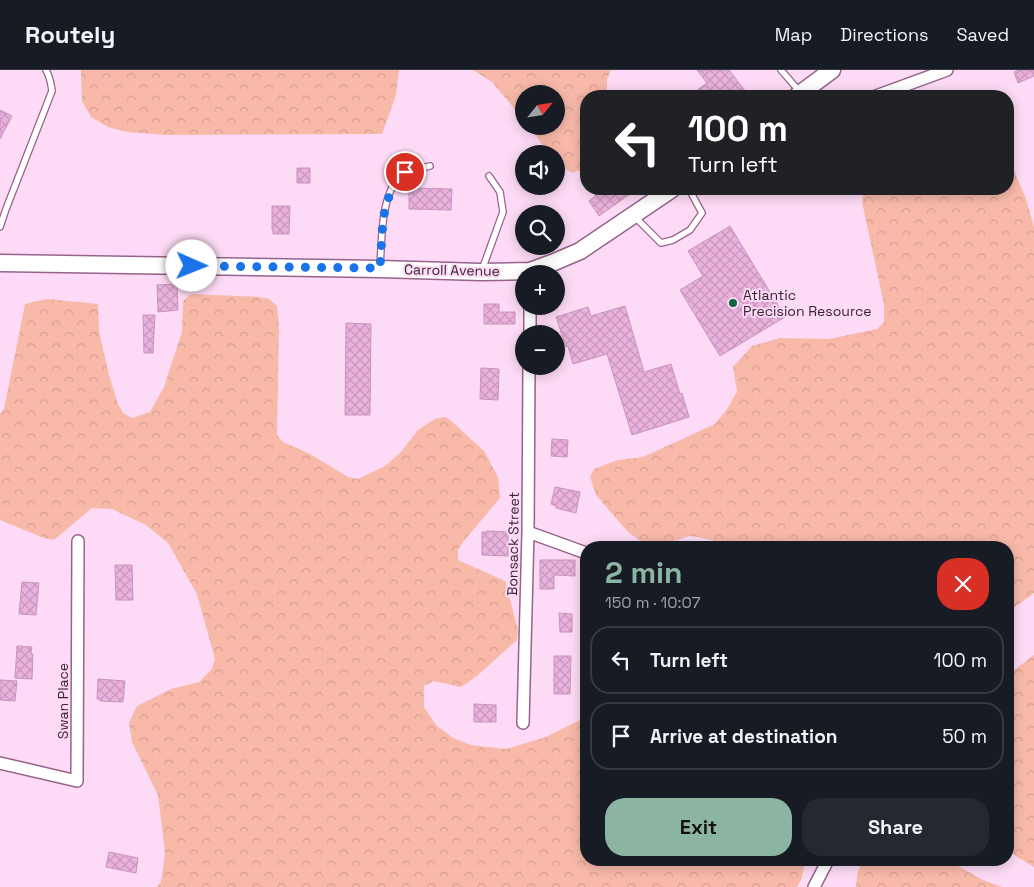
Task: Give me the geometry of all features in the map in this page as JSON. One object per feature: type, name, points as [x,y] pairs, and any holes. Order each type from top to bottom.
[{"type":"street","points":[[892,90],[947,70]]},
{"type":"street","points":[[804,90],[824,72]]},
{"type":"street","name":"Carroll Avenue","points":[[547,265],[580,251],[664,195]]},
{"type":"street","name":"Carroll Avenue","points":[[0,263],[380,268],[515,272]]},
{"type":"street","name":"Bonsack Street","points":[[523,723],[530,375]]},
{"type":"street","points":[[528,532],[580,551]]},
{"type":"street","name":"Swan Place","points":[[0,763],[78,781],[78,541]]},
{"type":"street","points":[[814,887],[825,866]]},
{"type":"lane","points":[[0,228],[52,91],[46,70]]},
{"type":"lane","points":[[781,70],[795,90]]},
{"type":"lane","points":[[380,268],[383,218],[392,186],[405,172],[430,166]]},
{"type":"lane","points":[[481,272],[503,212],[500,192],[489,176]]},
{"type":"lane","points":[[634,216],[661,243],[672,240],[690,230],[702,213],[692,195]]},
{"type":"green space","points":[[81,70],[399,70],[396,95],[382,134],[166,135],[127,132],[108,127],[91,117],[82,101]]},
{"type":"green space","points":[[473,70],[611,70],[607,79],[607,90],[580,90],[580,170],[572,173],[565,169],[565,145],[543,145],[535,135],[565,135],[565,85],[515,85],[515,109],[492,82]]},
{"type":"green space","points":[[1014,170],[1026,199],[1034,227],[1034,593],[1014,608],[1014,541],[714,541],[689,536],[674,541],[641,541],[628,532],[596,495],[590,477],[594,469],[618,460],[643,457],[715,424],[728,408],[737,391],[733,367],[752,346],[780,338],[829,339],[877,329],[884,322],[884,304],[862,202],[863,195],[1014,195]]},
{"type":"green space","points":[[191,294],[259,297],[269,299],[277,306],[279,327],[277,435],[283,442],[310,454],[348,477],[358,479],[385,466],[400,453],[418,430],[435,419],[444,417],[449,419],[484,451],[498,477],[500,498],[463,542],[458,550],[458,560],[505,581],[518,630],[517,640],[477,676],[461,687],[433,681],[424,686],[424,707],[436,725],[453,738],[471,745],[506,749],[546,737],[580,720],[580,866],[804,866],[802,878],[797,887],[157,887],[161,882],[165,853],[158,795],[132,742],[129,723],[137,706],[171,689],[199,682],[212,669],[215,659],[197,594],[168,543],[146,525],[112,509],[92,508],[54,540],[44,538],[0,520],[0,414],[4,409],[25,304],[47,299],[98,304],[99,331],[109,375],[118,404],[123,413],[132,418],[150,412],[164,387],[182,332],[183,301]]},
{"type":"green space","points":[[1034,655],[1034,867],[1014,855],[1014,670]]},
{"type":"green space","points":[[860,866],[958,866],[983,880],[1002,887],[856,887]]},
{"type":"building","points":[[697,70],[729,70],[744,90],[697,90],[707,83]]},
{"type":"building","points":[[1034,70],[1034,76],[1018,83],[1014,72]]},
{"type":"building","points":[[0,110],[12,116],[0,139]]},
{"type":"building","points":[[297,168],[310,168],[310,183],[297,183]]},
{"type":"building","points":[[409,188],[452,189],[451,210],[409,209]]},
{"type":"building","points":[[629,195],[599,216],[589,201],[596,196]]},
{"type":"building","points":[[272,206],[290,206],[289,234],[273,234]]},
{"type":"building","name":"Atlantic Precision Resource","points":[[730,226],[785,317],[720,356],[680,290],[703,276],[688,251]]},
{"type":"building","points":[[177,284],[178,310],[158,312],[157,285]]},
{"type":"building","points":[[484,304],[499,304],[499,312],[515,312],[515,324],[484,324]]},
{"type":"building","points":[[625,306],[644,372],[671,364],[689,417],[632,435],[607,354],[573,364],[568,346],[566,347],[565,344],[565,325],[559,325],[556,317],[588,307],[591,316]]},
{"type":"building","points":[[143,315],[155,315],[153,353],[144,353]]},
{"type":"building","points":[[346,323],[371,324],[370,415],[345,415]]},
{"type":"building","points":[[481,368],[499,369],[498,400],[480,399]]},
{"type":"building","points":[[552,439],[568,440],[567,457],[551,456]]},
{"type":"building","points":[[555,487],[580,492],[576,513],[556,508],[556,506],[551,504]]},
{"type":"building","points":[[482,532],[508,532],[508,556],[482,555]]},
{"type":"building","points":[[540,560],[575,560],[575,576],[554,575],[554,589],[540,589]]},
{"type":"building","points":[[115,565],[132,565],[133,600],[116,600]]},
{"type":"building","points":[[22,582],[39,583],[36,615],[19,614]]},
{"type":"building","points":[[559,613],[572,614],[572,632],[560,632]]},
{"type":"building","points":[[17,646],[32,647],[32,679],[15,678]]},
{"type":"building","points":[[554,656],[571,656],[570,694],[554,694]]},
{"type":"building","points":[[98,679],[125,681],[123,702],[100,701],[100,699],[97,699]]},
{"type":"building","points":[[0,680],[17,681],[15,701],[0,700]]},
{"type":"building","points":[[474,704],[496,705],[496,722],[474,722]]},
{"type":"building","points":[[109,852],[138,858],[136,873],[106,867]]},
{"type":"place","name":"Atlantic Precision Resource","points":[[733,303]]},
{"type":"route","points":[[192,266],[380,268],[383,218],[392,186],[405,172]]}]
